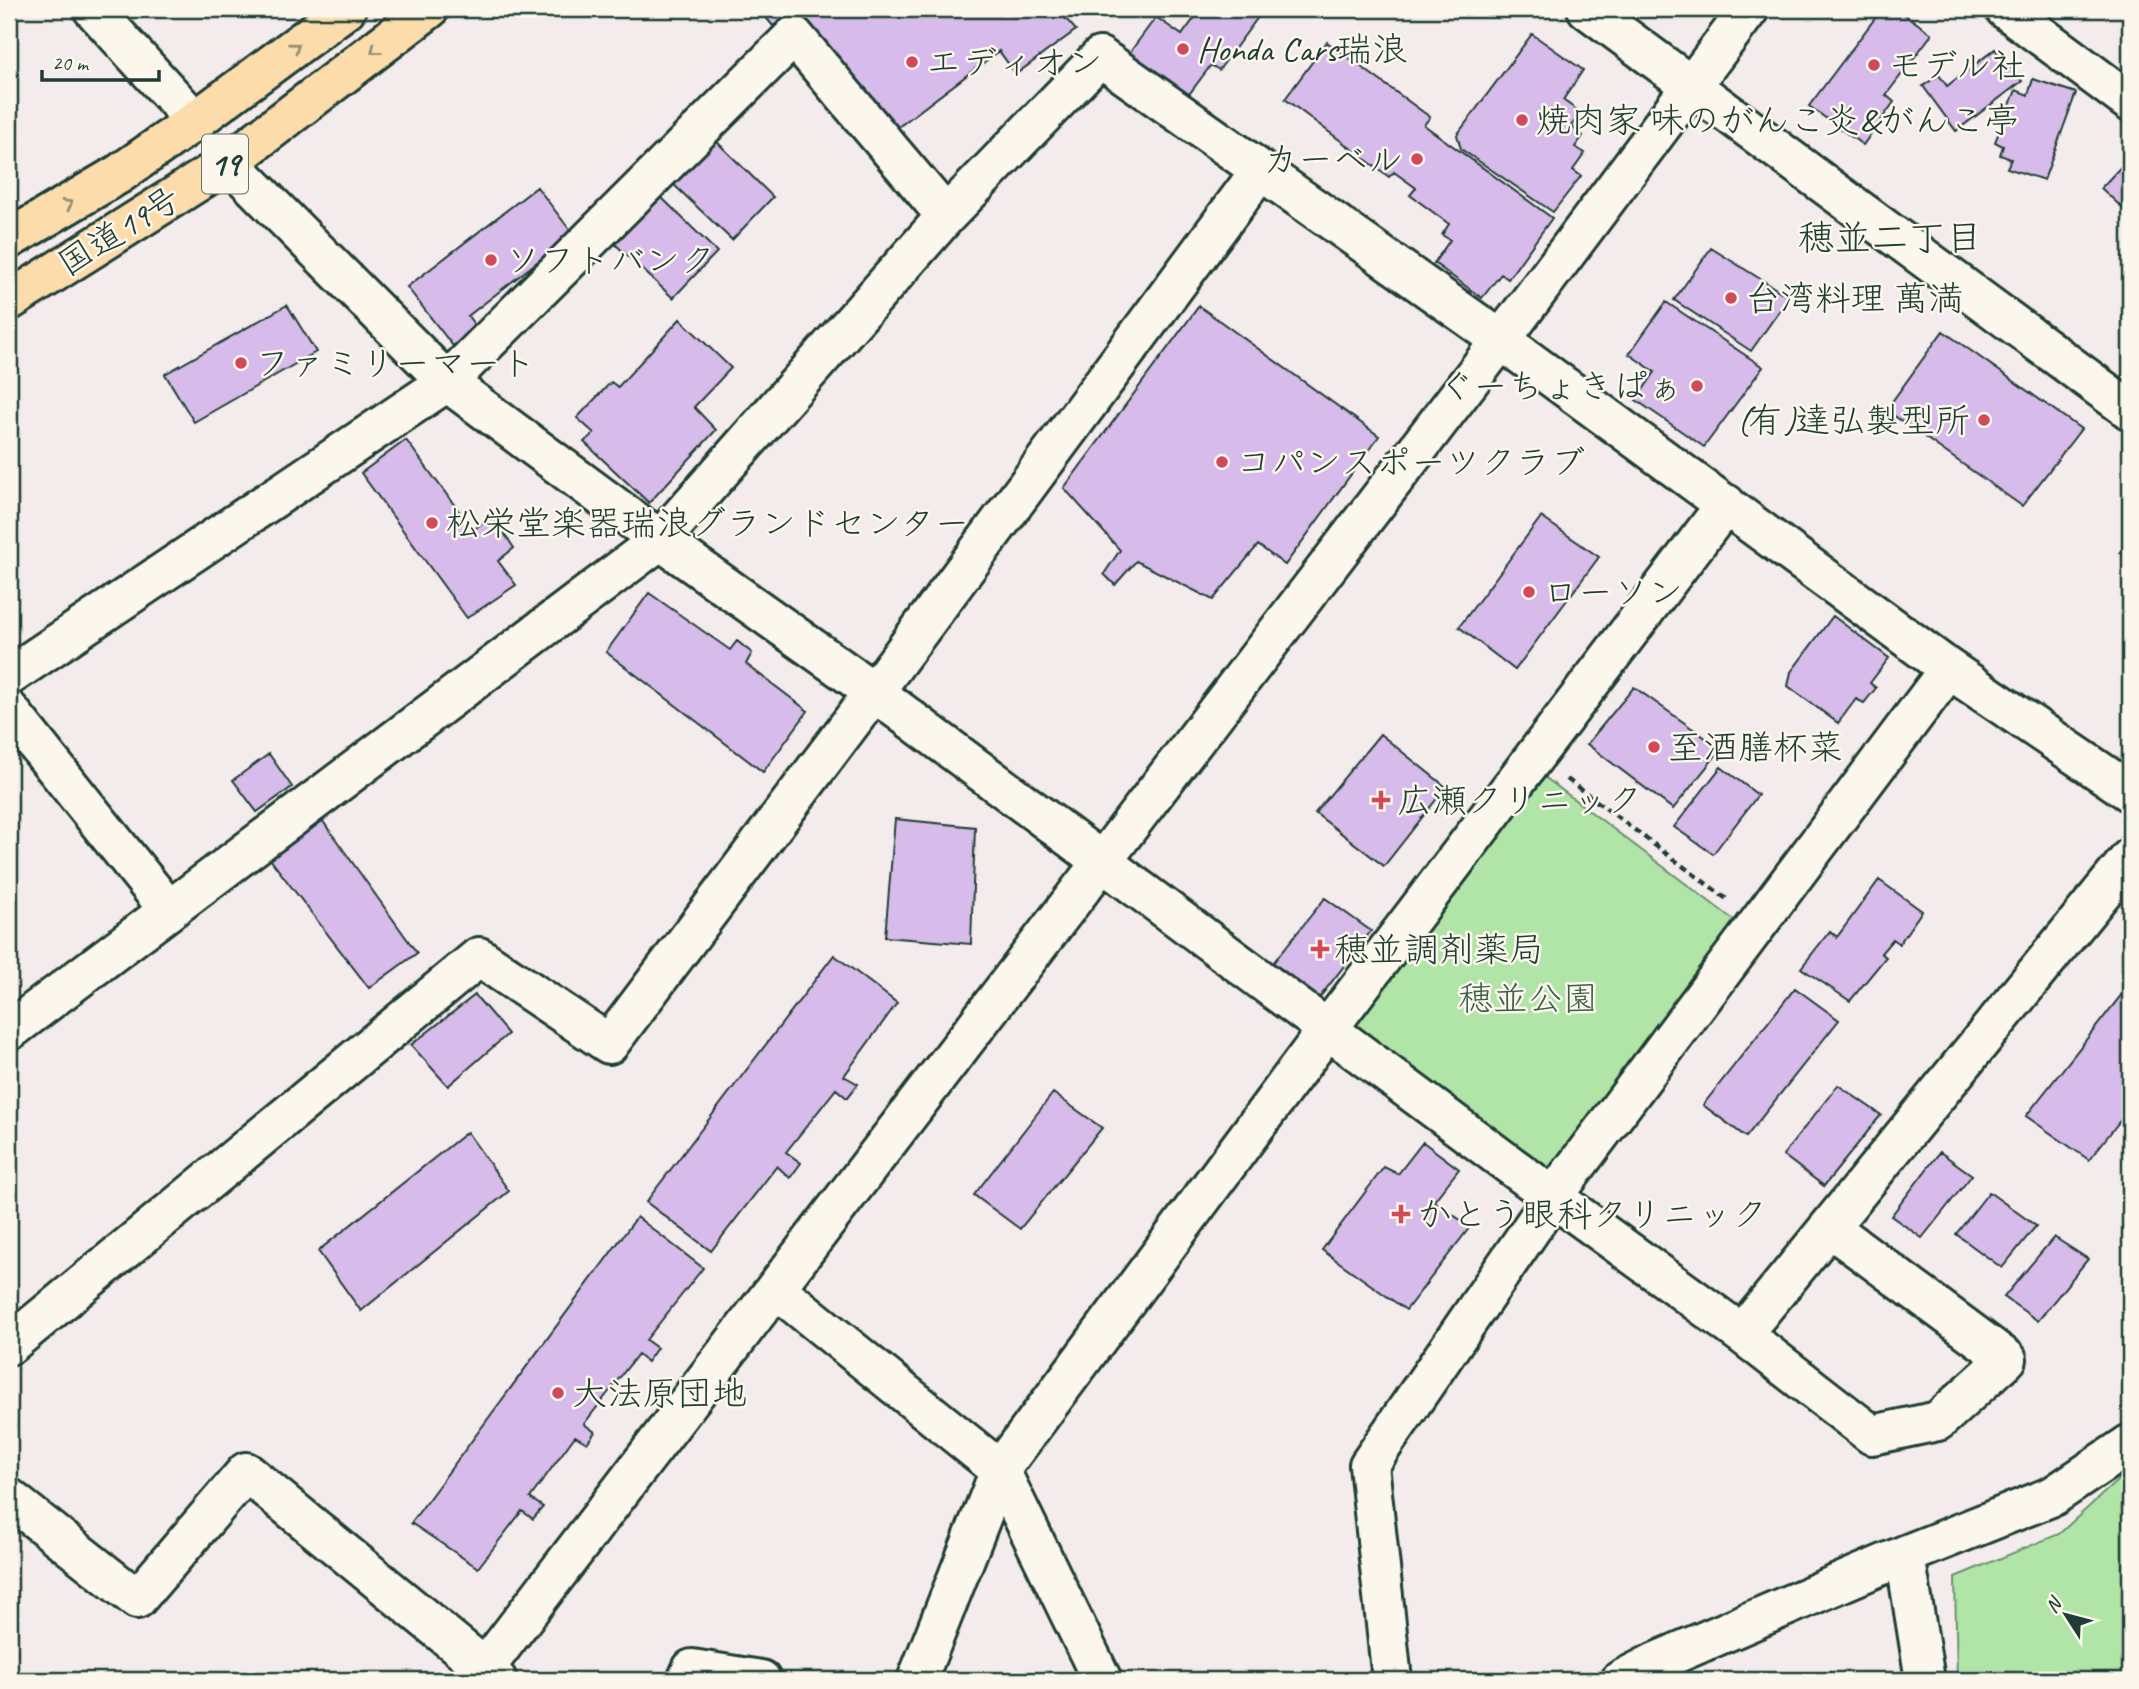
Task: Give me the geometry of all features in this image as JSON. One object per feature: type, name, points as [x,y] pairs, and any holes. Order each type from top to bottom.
[{"type":"highway","name":"国道19号","points":[[9,239],[119,174],[346,9]]},
{"type":"highway","name":"国道19号","points":[[9,301],[229,162],[429,9]]},
{"type":"street","points":[[93,9],[195,121]]},
{"type":"street","points":[[1587,9],[2130,410]]},
{"type":"street","points":[[9,1498],[138,1599],[246,1472],[485,1676],[776,1289],[1501,340],[1749,9]]},
{"type":"street","points":[[2004,9],[2130,102]]},
{"type":"street","points":[[9,676],[447,382],[794,36],[946,216]]},
{"type":"street","points":[[9,1031],[660,540],[946,216],[1100,57],[1501,340],[1949,669],[2130,792]]},
{"type":"street","points":[[229,162],[447,382],[660,540],[874,692],[1327,1030],[1742,1334],[1872,1435],[1938,1420],[2007,1359],[1829,1227]]},
{"type":"street","points":[[9,1345],[479,957],[609,1044],[1260,171]]},
{"type":"street","points":[[917,1680],[1000,1470],[1327,1030],[1726,504]]},
{"type":"street","points":[[1392,1680],[1369,1465],[1553,1197],[1949,669]]},
{"type":"street","points":[[9,710],[168,909]]},
{"type":"street","points":[[1742,1334],[2130,858]]},
{"type":"street","points":[[776,1289],[1000,1470],[1102,1680]]},
{"type":"street","points":[[1621,1680],[1656,1662],[2053,1496],[2130,1444]]},
{"type":"street","points":[[1905,1556],[1925,1680]]},
{"type":"street","points":[[687,1680],[692,1669],[761,1680]]},
{"type":"path","points":[[1536,755],[1759,923]]},
{"type":"green space","name":"穂並公園","points":[[1538,772],[1739,924],[1553,1179],[1348,1023]]},
{"type":"green space","points":[[2130,1469],[2130,1680],[1957,1680],[1955,1577],[2059,1534]]},
{"type":"building","points":[[759,9],[795,9],[773,26]]},
{"type":"building","name":"エディオン","points":[[799,9],[1057,9],[1076,30],[1016,74],[999,51],[893,131]]},
{"type":"building","name":"Honda Cars瑞浪","points":[[1201,9],[1264,9],[1219,70],[1211,65],[1181,105],[1122,63],[1156,17],[1182,35]]},
{"type":"building","name":"モデル社","points":[[1882,9],[1897,9],[1932,34],[1886,95],[1894,102],[1863,145],[1809,106]]},
{"type":"building","name":"焼肉家 味のがんこ炎&がんこ亭","points":[[1532,34],[1583,70],[1563,100],[1581,113],[1571,126],[1583,136],[1575,147],[1585,153],[1573,170],[1581,176],[1553,212],[1461,149],[1457,135]]},
{"type":"building","name":"カーベル","points":[[1327,42],[1430,117],[1424,125],[1552,218],[1508,279],[1501,274],[1482,298],[1434,263],[1450,240],[1442,235],[1449,224],[1410,195],[1416,188],[1394,172],[1389,177],[1285,99]]},
{"type":"building","points":[[1995,49],[2022,81],[1956,131],[1923,86],[1939,75],[1947,86]]},
{"type":"building","points":[[2033,79],[2076,93],[2044,180],[2007,168],[2011,159],[2000,155],[2003,146],[1995,142],[2016,90],[2028,95]]},
{"type":"building","points":[[715,140],[773,197],[732,240],[672,183]]},
{"type":"building","points":[[2130,157],[2130,215],[2101,188]]},
{"type":"building","name":"ソフトバンク","points":[[537,187],[573,234],[468,316],[476,327],[453,346],[407,287]]},
{"type":"building","points":[[660,196],[717,252],[673,298],[615,244]]},
{"type":"building","name":"台湾料理 萬満","points":[[1711,248],[1789,297],[1751,351],[1674,300]]},
{"type":"building","name":"ぐーちょきぱぁ","points":[[1666,302],[1763,367],[1704,447],[1636,400],[1655,372],[1629,354]]},
{"type":"building","name":"ファミリーマート","points":[[287,305],[316,352],[194,422],[165,374]]},
{"type":"building","name":"コパンスポーツクラブ","points":[[1199,306],[1379,436],[1285,565],[1258,545],[1213,600],[1136,561],[1115,585],[1104,574],[1120,550],[1064,488]]},
{"type":"building","points":[[680,319],[731,368],[694,407],[716,430],[649,503],[584,442],[594,433],[577,418],[611,382],[618,387]]},
{"type":"building","name":"(有)達弘製型所","points":[[1943,331],[2081,429],[2022,506],[1886,410]]},
{"type":"building","name":"松栄堂楽器瑞浪グランドセンター","points":[[406,440],[473,530],[492,515],[514,548],[498,561],[516,585],[467,618],[361,473]]},
{"type":"building","name":"ローソン","points":[[1541,517],[1599,557],[1515,670],[1459,627]]},
{"type":"building","points":[[2130,540],[2130,559],[2120,552]]},
{"type":"building","points":[[649,593],[730,650],[737,641],[752,653],[746,664],[808,711],[763,772],[606,652]]},
{"type":"building","points":[[1833,616],[1889,658],[1870,683],[1876,688],[1864,703],[1856,699],[1838,723],[1788,686],[1791,672]]},
{"type":"building","name":"至酒膳杯菜","points":[[1634,687],[1721,749],[1673,809],[1587,744]]},
{"type":"building","name":"広瀬クリニック","points":[[1380,734],[1446,787],[1384,866],[1315,813]]},
{"type":"building","points":[[269,754],[292,787],[257,812],[233,780]]},
{"type":"building","points":[[1721,767],[1758,795],[1713,854],[1674,827]]},
{"type":"building","points":[[895,819],[975,827],[971,944],[885,937]]},
{"type":"building","points":[[322,820],[417,953],[369,988],[270,859]]},
{"type":"building","points":[[1879,880],[1922,911],[1899,944],[1893,939],[1881,953],[1886,957],[1850,1001],[1801,968],[1830,931],[1837,937]]},
{"type":"building","name":"穂並調剤薬局","points":[[1325,898],[1371,931],[1316,1002],[1269,968]]},
{"type":"building","points":[[834,955],[897,1003],[844,1076],[858,1084],[847,1098],[836,1089],[786,1152],[801,1163],[790,1178],[777,1166],[711,1251],[646,1202]]},
{"type":"building","points":[[2130,984],[2130,1108],[2089,1160],[2026,1116]]},
{"type":"building","points":[[1795,988],[1839,1020],[1746,1137],[1703,1105]]},
{"type":"building","points":[[475,995],[508,1034],[448,1086],[411,1045]]},
{"type":"building","points":[[1838,1085],[1881,1115],[1824,1186],[1783,1155]]},
{"type":"building","points":[[1053,1093],[1102,1128],[1020,1229],[974,1195]]},
{"type":"building","points":[[467,1132],[509,1191],[361,1311],[318,1251]]},
{"type":"building","name":"かとう眼科クリニック","points":[[1423,1142],[1459,1169],[1434,1201],[1470,1227],[1406,1310],[1322,1250],[1384,1167],[1398,1174]]},
{"type":"building","points":[[1940,1152],[1972,1175],[1922,1238],[1891,1216]]},
{"type":"building","points":[[1989,1192],[2036,1226],[2002,1268],[1956,1234]]},
{"type":"building","name":"大法原団地","points":[[637,1217],[703,1268],[646,1340],[657,1348],[647,1362],[638,1354],[584,1424],[595,1432],[587,1443],[575,1436],[530,1498],[543,1507],[533,1519],[522,1511],[478,1568],[411,1523]]},
{"type":"building","points":[[2054,1237],[2088,1259],[2038,1321],[2004,1297]]},
{"type":"place","name":"Honda Cars瑞浪","points":[[1183,49]]},
{"type":"place","name":"エディオン","points":[[912,62]]},
{"type":"place","name":"モデル社","points":[[1874,65]]},
{"type":"place","name":"焼肉家 味のがんこ炎&がんこ亭","points":[[1522,120]]},
{"type":"place","name":"カーベル","points":[[1417,159]]},
{"type":"place","name":"ソフトバンク","points":[[491,260]]},
{"type":"place","name":"台湾料理 萬満","points":[[1731,298]]},
{"type":"place","name":"ファミリーマート","points":[[241,363]]},
{"type":"place","name":"ぐーちょきぱぁ","points":[[1697,386]]},
{"type":"place","name":"(有)達弘製型所","points":[[1984,420]]},
{"type":"place","name":"コパンスポーツクラブ","points":[[1222,462]]},
{"type":"place","name":"松栄堂楽器瑞浪グランドセンター","points":[[432,523]]},
{"type":"place","name":"ローソン","points":[[1529,592]]},
{"type":"place","name":"至酒膳杯菜","points":[[1654,747]]},
{"type":"place","name":"広瀬クリニック","points":[[1381,800]]},
{"type":"place","name":"穂並調剤薬局","points":[[1320,949]]},
{"type":"place","name":"かとう眼科クリニック","points":[[1401,1214]]},
{"type":"place","name":"大法原団地","points":[[558,1393]]},
{"type":"district","name":"穂並二丁目","points":[[1890,237]]}]
